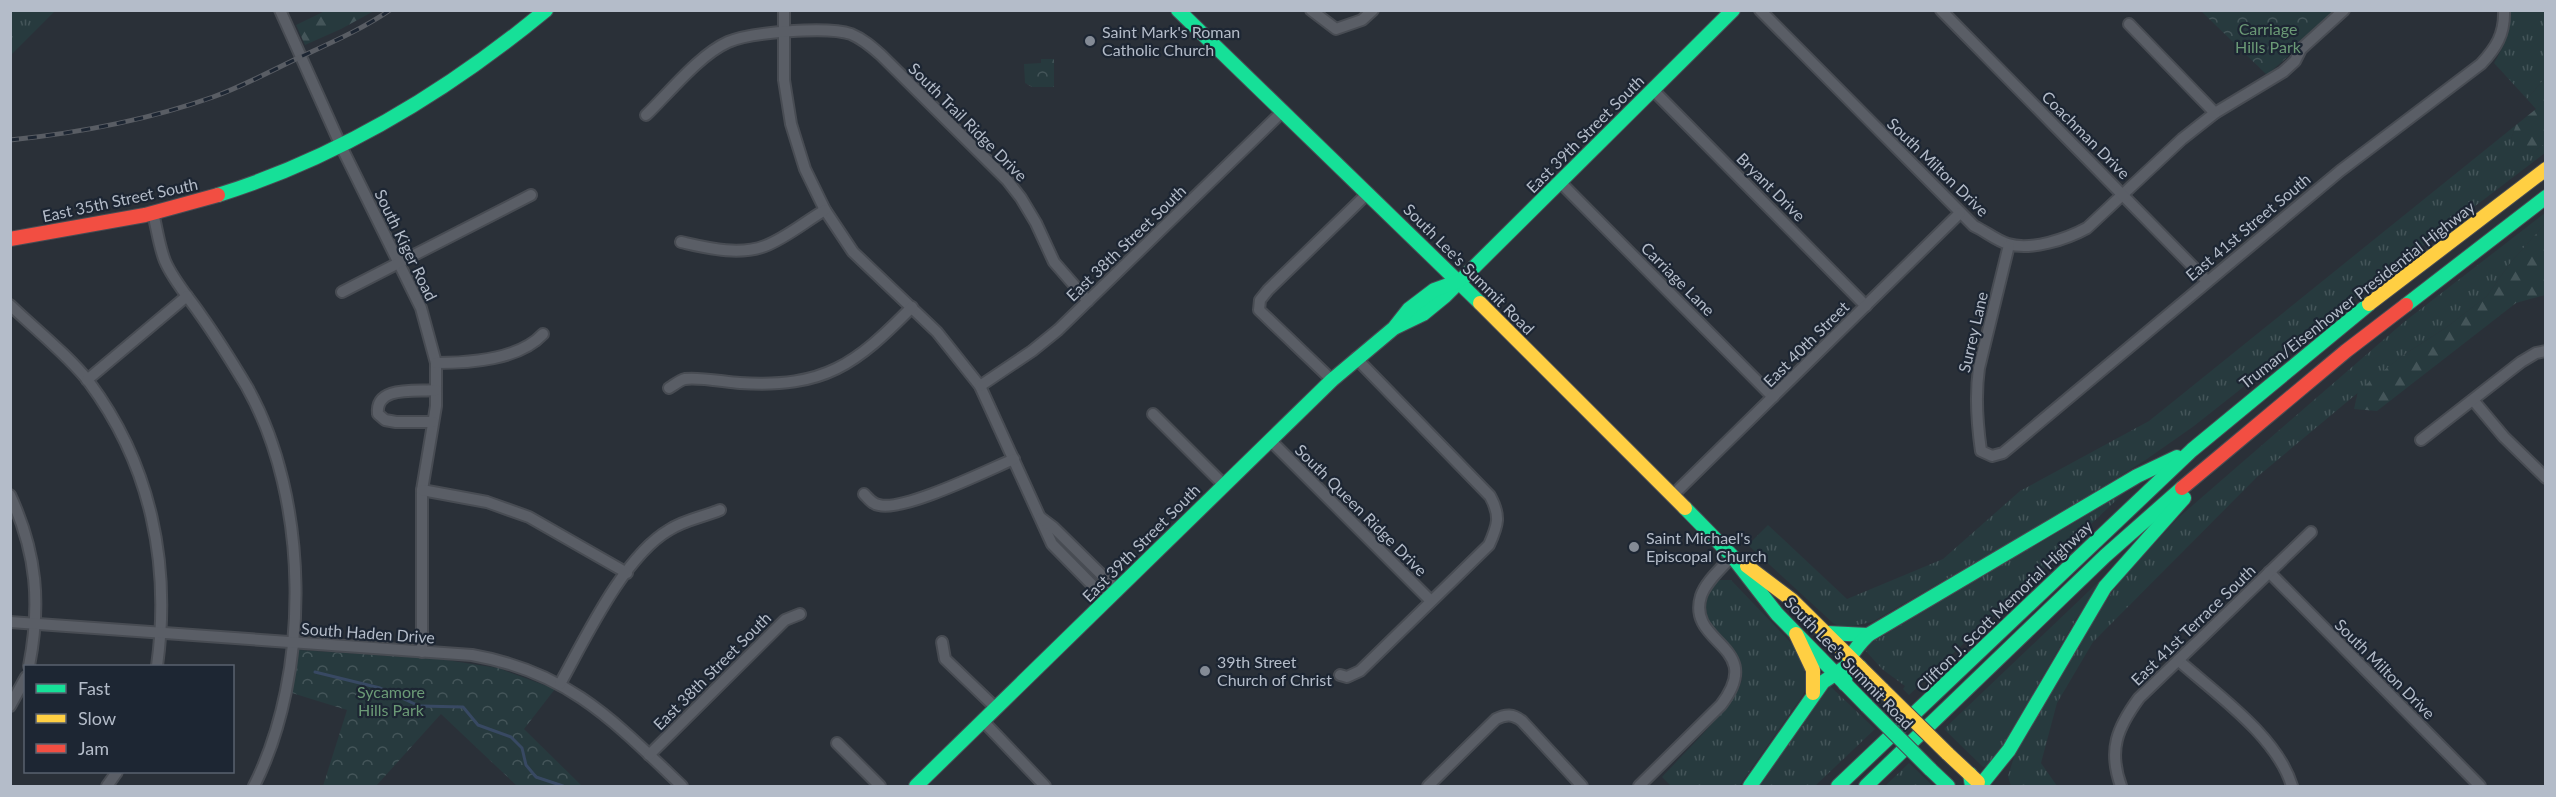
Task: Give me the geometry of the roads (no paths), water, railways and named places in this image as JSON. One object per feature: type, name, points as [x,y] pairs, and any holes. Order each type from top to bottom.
[{"type":"main road","name":"East 35th Street South","points":[[10,239],[153,213],[238,189],[340,146],[435,93],[478,64],[546,10]]},
{"type":"main road","name":"South Lee's Summit Road","points":[[1178,10],[1459,281],[1732,556],[1777,614],[1796,634],[1842,665],[1860,666],[1977,784]]},
{"type":"main road","name":"East 39th Street South","points":[[916,786],[1332,380],[1394,328],[1416,320],[1445,298],[1459,281],[1733,10]]},
{"type":"main road","name":"Truman/Eisenhower Presidential Highway","points":[[2192,450],[2358,312],[2546,169]]},
{"type":"main road","points":[[1977,784],[2001,763],[2105,588],[2177,508],[2202,471],[2346,351],[2546,197]]},
{"type":"main road","points":[[1750,786],[1814,693],[1868,635],[2137,476],[2192,450]]},
{"type":"main road","name":"Clifton J. Scott Memorial Highway","points":[[1838,786],[2192,450]]},
{"type":"main road","name":"Clifton J. Scott Memorial Highway","points":[[1866,786],[2105,556],[2202,471]]},
{"type":"main road","name":"South Lee's Summit Road","points":[[1732,556],[1792,600],[1827,633],[1842,665],[1845,684],[1948,786]]},
{"type":"main road","points":[[1827,633],[1868,635]]},
{"type":"main road","points":[[1796,634],[1813,670],[1814,693]]},
{"type":"main road","points":[[2000,786],[2001,763]]},
{"type":"street","name":"South Kiger Road","points":[[280,10],[340,146],[421,308],[436,363],[433,422],[422,490],[422,652]]},
{"type":"street","points":[[784,10],[784,80],[791,124],[806,169],[825,210],[853,252],[958,356],[980,386],[1041,518],[1068,541],[1112,595]]},
{"type":"street","points":[[1311,10],[1336,29],[1362,20],[1373,10]]},
{"type":"street","name":"South Milton Drive","points":[[1760,10],[1974,226],[2009,244],[2038,245],[2071,237],[2096,221],[2182,139],[2215,113],[2283,72],[2295,61],[2301,48],[2344,10]]},
{"type":"street","name":"Coachman Drive","points":[[1941,10],[2207,281]]},
{"type":"street","name":"East 41st Street South","points":[[1992,456],[2003,453],[2340,171],[2481,64],[2495,49],[2501,38],[2504,10]]},
{"type":"street","points":[[2129,24],[2215,113]]},
{"type":"street","name":"South Trail Ridge Drive","points":[[646,115],[698,64],[728,42],[747,36],[783,33],[830,30],[850,34],[867,42],[1007,180],[1036,223],[1054,262],[1088,301]]},
{"type":"street","name":"Bryant Drive","points":[[1653,90],[1866,306]]},
{"type":"street","name":"East 38th Street South","points":[[980,386],[1032,351],[1088,301],[1283,111]]},
{"type":"street","name":"Carriage Lane","points":[[1560,182],[1773,397]]},
{"type":"street","points":[[1332,380],[1259,310],[1260,300],[1368,193]]},
{"type":"street","points":[[342,292],[531,195]]},
{"type":"street","points":[[681,242],[714,249],[751,249],[765,246],[825,210]]},
{"type":"street","points":[[153,213],[166,263],[218,340],[248,390],[276,456],[292,532],[295,588],[292,643],[281,715],[268,757],[254,786]]},
{"type":"street","name":"East 40th Street","points":[[1672,496],[1960,213]]},
{"type":"street","name":"Surrey Lane","points":[[1992,456],[1981,451],[1977,417],[1978,368],[2009,244]]},
{"type":"street","points":[[87,380],[187,296]]},
{"type":"street","points":[[10,305],[87,380],[107,408],[145,490],[159,549],[161,634],[157,665]]},
{"type":"street","points":[[669,388],[685,379],[774,385],[801,382],[822,376],[848,364],[870,349],[912,308]]},
{"type":"street","points":[[436,363],[460,363],[526,349],[543,334]]},
{"type":"street","points":[[2421,440],[2522,362],[2546,351]]},
{"type":"street","points":[[1340,675],[1347,677],[1360,671],[1489,545],[1496,528],[1498,511],[1490,496],[1356,358]]},
{"type":"street","points":[[433,422],[385,420],[378,414],[377,405],[380,397],[388,394],[436,390]]},
{"type":"street","points":[[2473,400],[2504,437],[2546,478]]},
{"type":"street","points":[[1153,414],[1223,484]]},
{"type":"street","name":"South Queen Ridge Drive","points":[[1270,440],[1431,601]]},
{"type":"street","points":[[864,494],[877,505],[885,506],[914,500],[1014,459]]},
{"type":"street","points":[[422,490],[487,502],[529,517],[627,573]]},
{"type":"street","points":[[10,495],[24,525],[36,578],[29,665]]},
{"type":"street","points":[[560,684],[596,619],[646,547],[669,529],[720,510]]},
{"type":"street","name":"East 41st Terrace South","points":[[2121,786],[2115,750],[2124,718],[2139,698],[2311,532]]},
{"type":"street","points":[[1639,786],[1732,692],[1737,675],[1734,660],[1706,627],[1700,607],[1706,585],[1732,556]]},
{"type":"street","name":"South Milton Drive","points":[[2269,572],[2480,786]]},
{"type":"street","name":"East 38th Street South","points":[[650,755],[785,620],[800,614]]},
{"type":"street","name":"South Haden Drive","points":[[10,622],[491,658],[528,669],[560,684],[603,712],[682,786]]},
{"type":"street","points":[[942,642],[945,659],[996,708]]},
{"type":"street","points":[[2178,660],[2252,726],[2271,748],[2292,786]]},
{"type":"street","points":[[10,706],[24,680]]},
{"type":"street","points":[[1428,786],[1496,719],[1505,715],[1522,721],[1581,786]]},
{"type":"street","points":[[983,721],[1045,786]]},
{"type":"street","points":[[837,743],[880,786]]},
{"type":"street","points":[[107,786],[116,773]]},
{"type":"waterway","points":[[315,672],[380,688],[417,705]]},
{"type":"waterway","points":[[421,706],[463,707],[478,725],[511,737],[522,748],[526,765],[536,777],[563,786]]},
{"type":"railway","points":[[10,140],[61,134],[113,124],[213,97],[344,36],[390,10]]},
{"type":"place","name":"Saint Mark's Roman Catholic Church","points":[[1090,41]]},
{"type":"place","name":"Saint Michael's Episcopal Church","points":[[1634,547]]},
{"type":"place","name":"39th Street Church of Christ","points":[[1205,671]]},
{"type":"park label","name":"Carriage Hills Park","points":[[2268,38]]},
{"type":"park label","name":"Sycamore Hills Park","points":[[391,701]]}]
